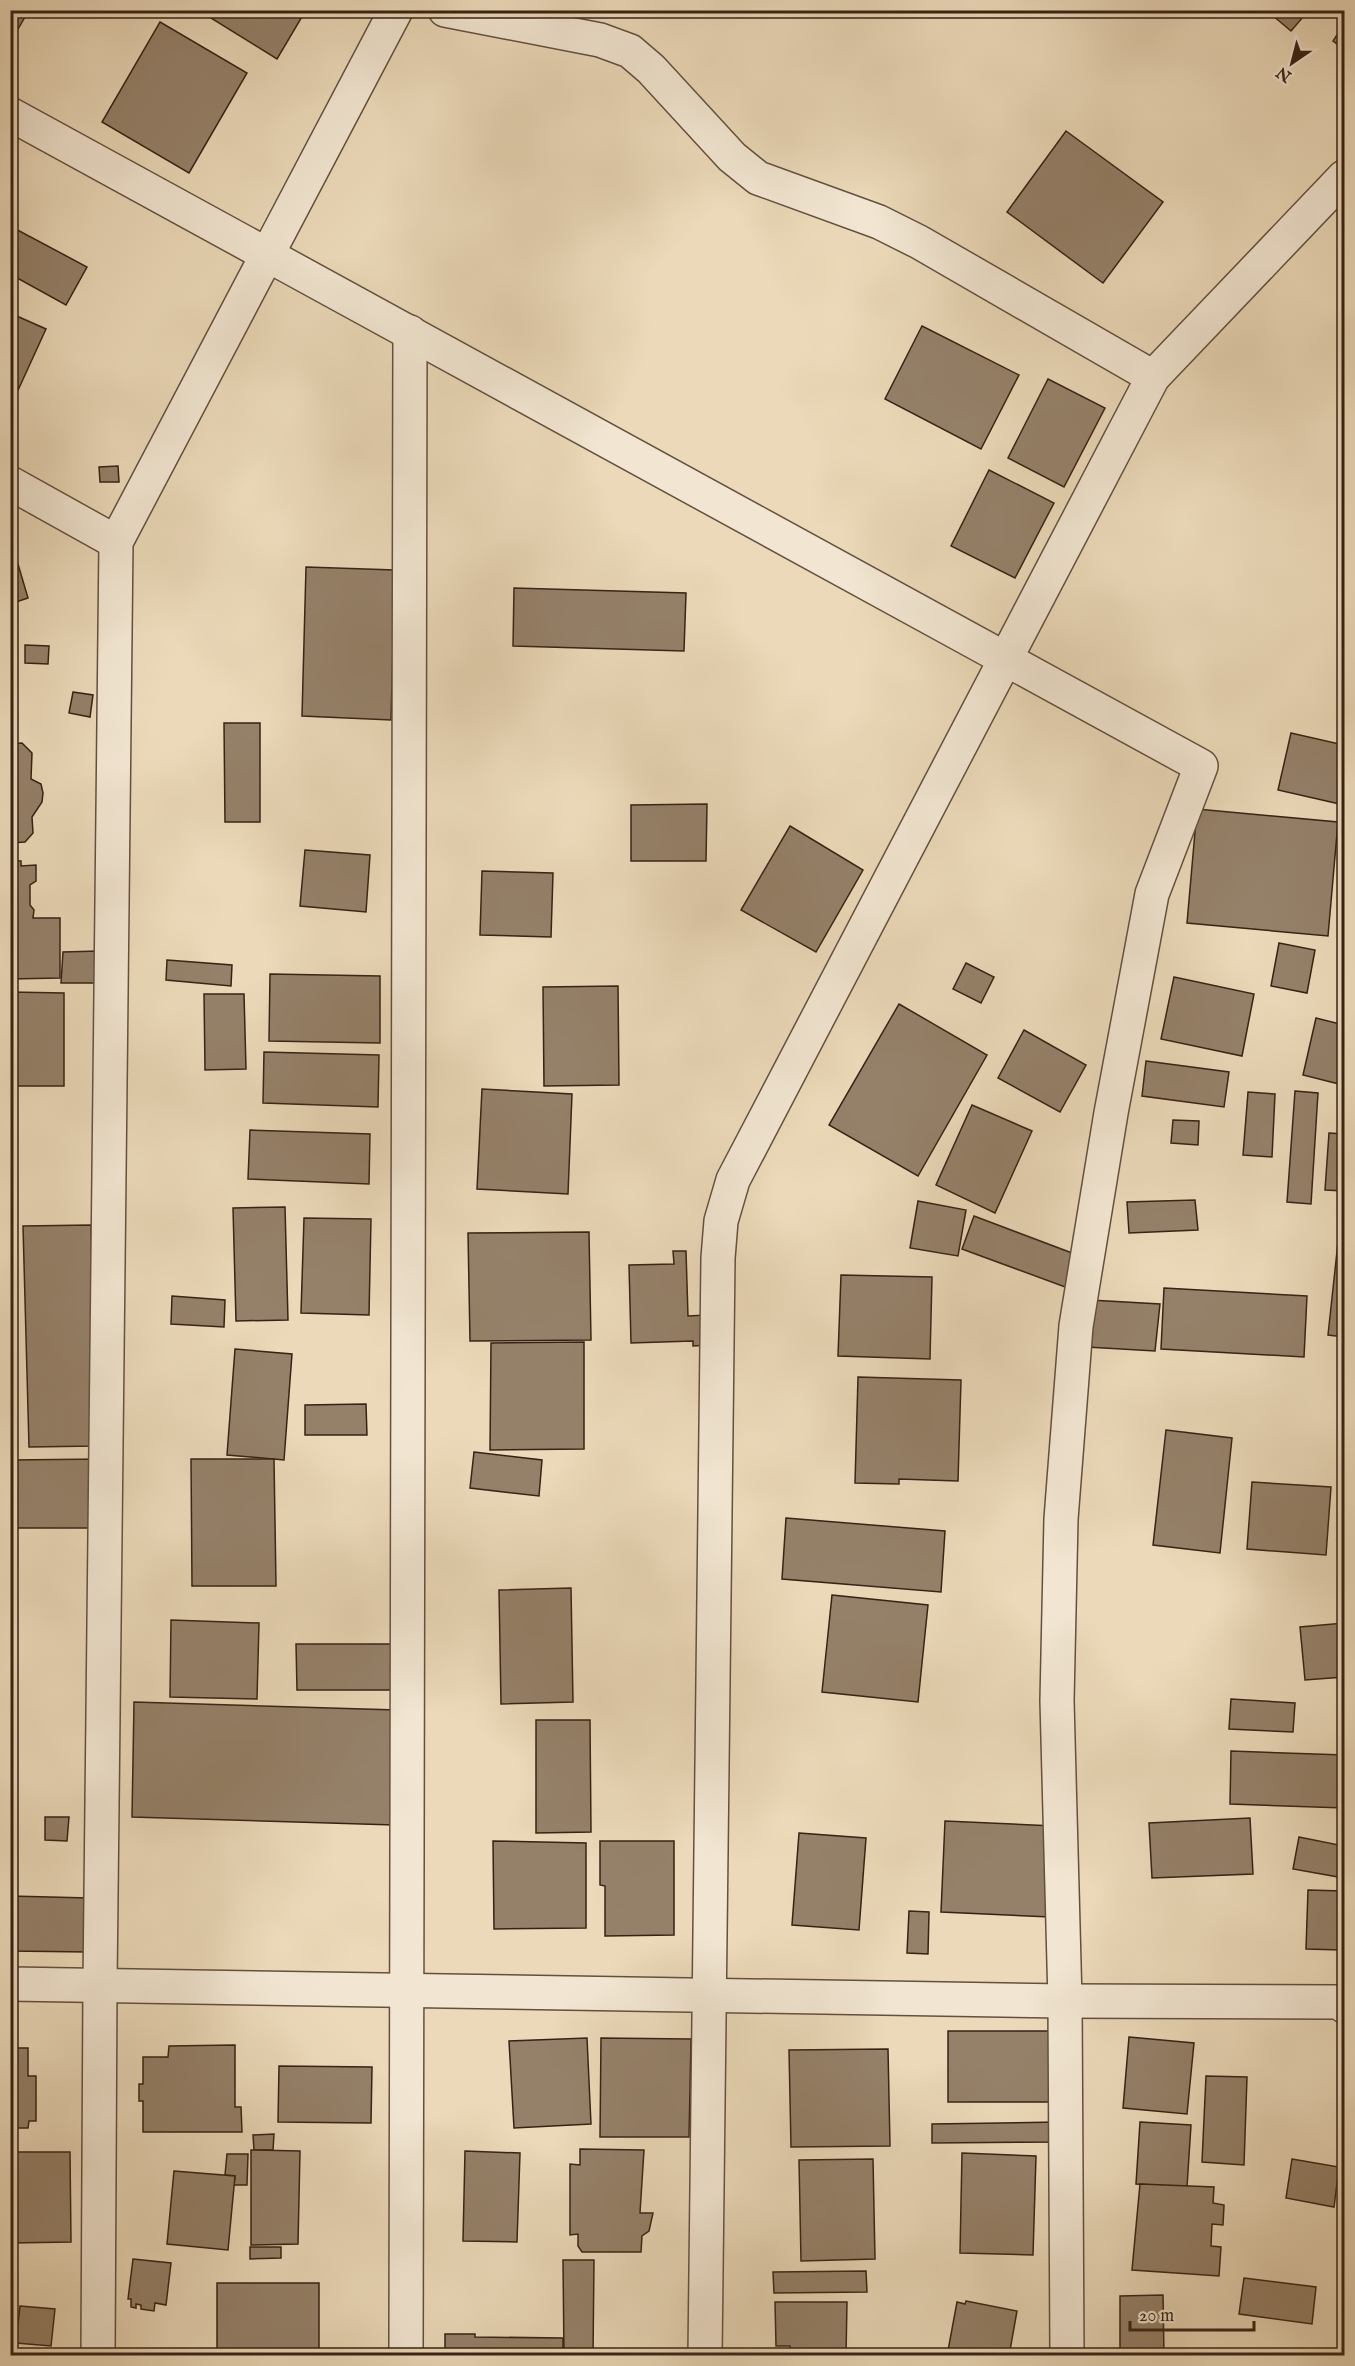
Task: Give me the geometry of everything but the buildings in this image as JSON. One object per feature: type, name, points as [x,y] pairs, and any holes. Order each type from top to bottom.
[{"type":"street","points":[[98,2355],[116,542],[396,10]]},
{"type":"street","points":[[446,10],[600,40],[630,51],[651,69],[732,157],[758,178],[879,222],[919,242],[1153,377]]},
{"type":"street","points":[[10,114],[1201,766],[1152,894],[1111,1113],[1076,1326],[1061,1519],[1057,1701],[1065,2001],[1067,2355]]},
{"type":"street","points":[[705,2355],[718,1258],[721,1221],[733,1180],[1153,377],[1344,177]]},
{"type":"street","points":[[406,2355],[410,333]]},
{"type":"street","points":[[10,483],[116,542]]},
{"type":"street","points":[[10,1984],[1065,2001],[1338,2002],[1344,2006]]}]
